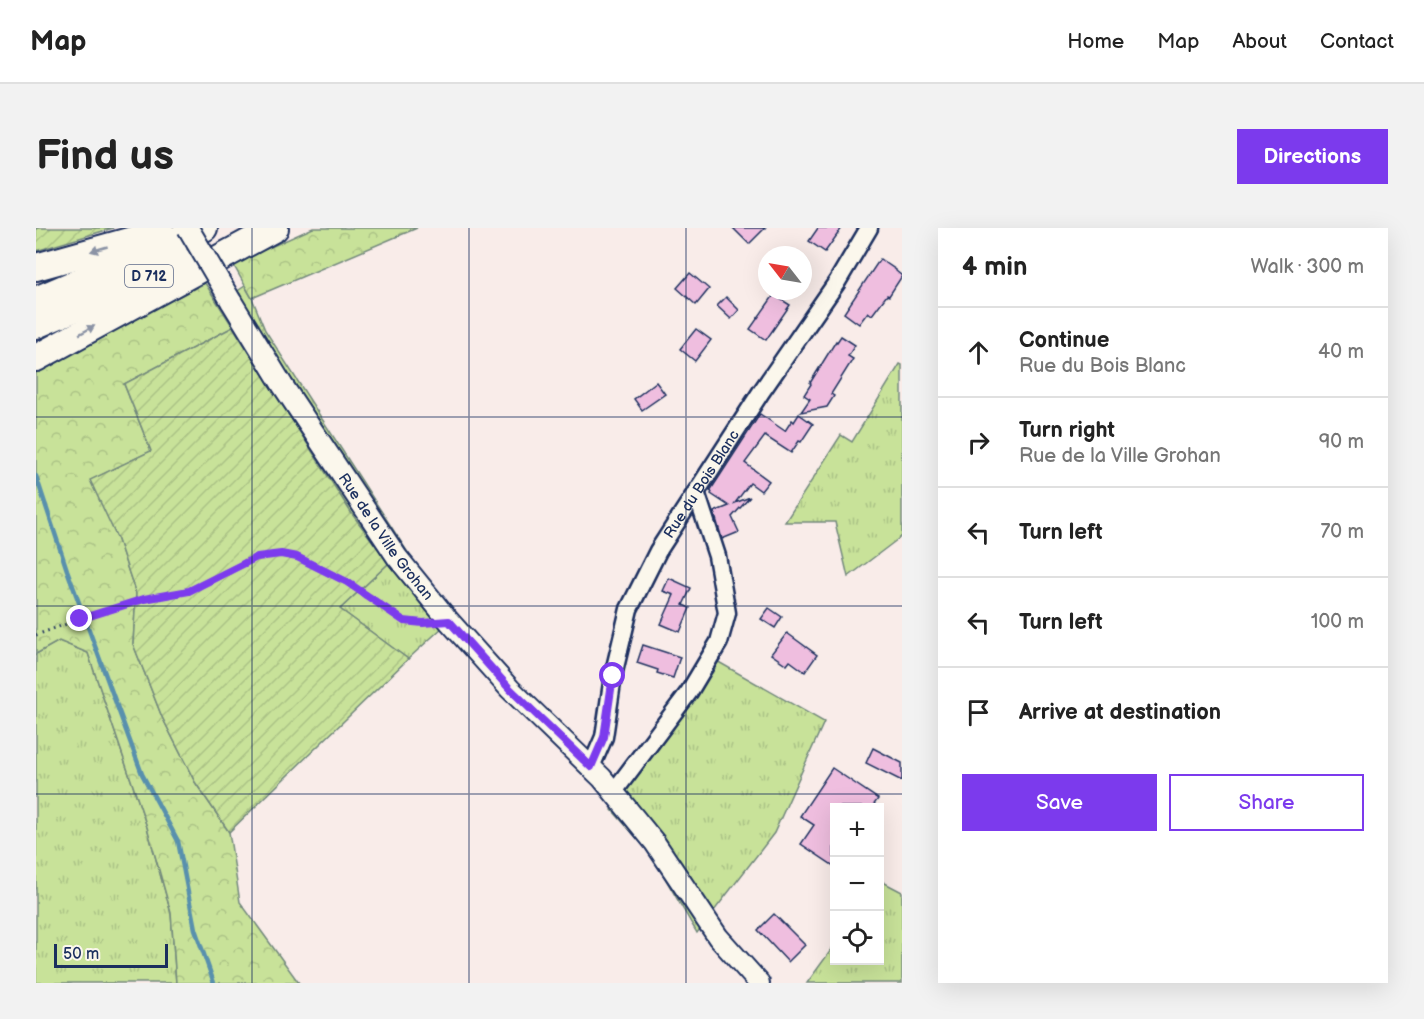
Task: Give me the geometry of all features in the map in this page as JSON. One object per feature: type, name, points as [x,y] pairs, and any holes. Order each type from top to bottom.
[{"type":"main road","points":[[36,267],[176,228]]},
{"type":"main road","name":"D 712","points":[[36,300],[204,228]]},
{"type":"main road","name":"D 712","points":[[36,325],[262,228]]},
{"type":"main road","points":[[36,358],[275,228]]},
{"type":"street","name":"Rue de la Ville Grohan","points":[[188,228],[283,386],[397,556],[449,621],[510,689],[591,767],[614,793],[655,843],[718,937],[759,983]]},
{"type":"street","name":"Rue du Bois Blanc","points":[[591,767],[604,737],[613,676],[629,609],[658,551],[761,392],[837,282],[869,228]]},
{"type":"street","points":[[614,793],[688,692],[718,642],[727,614],[717,556],[696,492]]},
{"type":"path","points":[[36,635],[144,599],[189,591],[257,557],[281,554],[297,557],[347,582],[404,621],[423,623],[449,621]]},
{"type":"green space","points":[[36,228],[113,228],[36,251]]},
{"type":"green space","points":[[313,228],[417,228],[252,298],[233,264]]},
{"type":"green space","points":[[205,283],[233,327],[124,384],[151,451],[91,480],[118,540],[136,594],[133,644],[162,717],[195,782],[229,832],[240,902],[299,983],[176,983],[171,913],[147,827],[88,653],[59,641],[36,654],[36,370]]},
{"type":"green space","points":[[245,286],[265,330],[412,559],[455,616],[408,659],[340,609],[389,563],[352,514],[218,304]]},
{"type":"green space","points":[[233,327],[352,514],[389,563],[340,609],[408,659],[229,832],[195,782],[162,717],[133,644],[136,594],[118,540],[90,480],[151,451],[124,384]]},
{"type":"green space","points":[[900,364],[902,365],[902,536],[848,577],[835,522],[785,522],[841,435],[852,442]]},
{"type":"green space","points":[[59,641],[88,653],[147,827],[171,913],[176,983],[36,983],[36,654]]},
{"type":"green space","points":[[715,660],[824,722],[774,833],[697,933],[651,854],[612,810]]},
{"type":"green space","points":[[884,883],[902,892],[902,983],[807,983],[830,951],[830,965],[884,965]]},
{"type":"building","points":[[733,228],[765,228],[749,244]]},
{"type":"building","points":[[818,228],[842,228],[825,252],[809,241]]},
{"type":"building","points":[[880,259],[902,276],[889,296],[887,295],[872,315],[868,312],[859,324],[844,313]]},
{"type":"building","points":[[690,273],[709,289],[696,305],[677,288]]},
{"type":"building","points":[[726,297],[739,310],[731,319],[717,306]]},
{"type":"building","points":[[770,300],[782,300],[790,305],[766,340],[750,329]]},
{"type":"building","points":[[696,329],[711,340],[695,361],[680,349]]},
{"type":"building","points":[[841,336],[855,345],[848,356],[853,359],[831,394],[834,396],[827,407],[801,412],[810,399],[804,395],[810,383]]},
{"type":"building","points":[[656,382],[665,394],[642,410],[634,399]]},
{"type":"building","points":[[760,414],[785,431],[799,414],[813,424],[791,453],[765,436],[745,463],[769,481],[761,491],[750,483],[735,503],[750,497],[732,517],[739,532],[722,539],[714,512],[729,506],[710,491]]},
{"type":"building","points":[[669,578],[691,588],[683,605],[690,608],[680,632],[661,624],[674,595],[663,591]]},
{"type":"building","points":[[769,608],[782,617],[775,628],[761,619]]},
{"type":"building","points":[[787,633],[817,655],[805,672],[790,661],[787,665],[771,654]]},
{"type":"building","points":[[643,645],[680,657],[673,678],[637,663]]},
{"type":"building","points":[[873,748],[902,763],[902,781],[866,763]]},
{"type":"building","points":[[832,768],[878,799],[875,803],[830,803],[830,863],[801,844],[814,825],[800,816]]},
{"type":"building","points":[[774,914],[805,945],[788,962],[758,930]]},
{"type":"waterway","points":[[36,476],[67,570],[142,774],[178,841],[195,929],[214,983]]},
{"type":"route","points":[[80,619],[144,599],[189,591],[257,557],[281,554],[297,557],[347,582],[404,621],[423,623],[449,621],[510,689],[591,767],[604,737],[613,676]]}]
